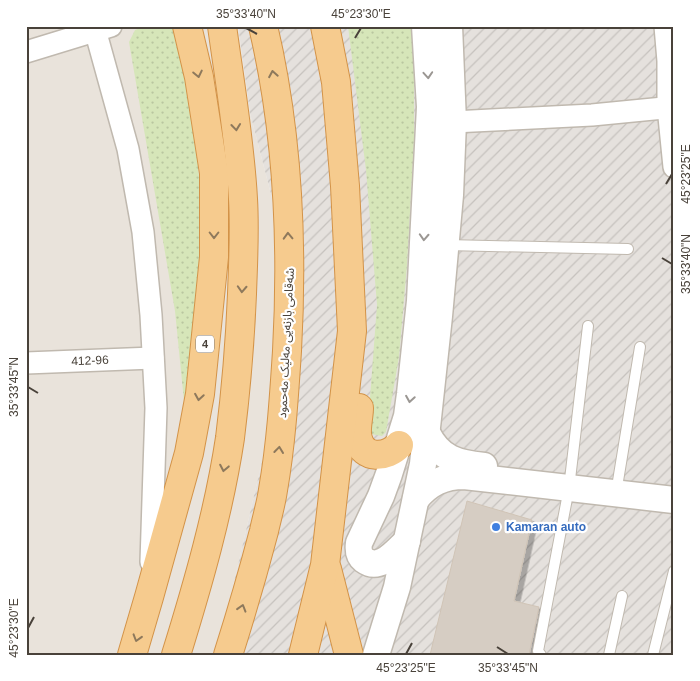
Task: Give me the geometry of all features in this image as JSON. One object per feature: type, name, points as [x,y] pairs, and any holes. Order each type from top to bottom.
[{"type":"highway","name":"4","points":[[132,655],[191,443],[200,394],[214,257],[214,173],[199,76],[186,26]]},
{"type":"highway","points":[[176,655],[218,499],[230,439],[239,355],[243,275],[243,200],[233,101],[222,26]]},
{"type":"highway","name":"شەقامی بازنەیی مەلیک مەحمود","points":[[228,655],[258,555],[273,491],[284,411],[289,312],[288,229],[282,136],[276,92],[263,26]]},
{"type":"highway","points":[[303,655],[326,565],[352,331],[345,186],[337,92],[325,26]]},
{"type":"highway","points":[[352,331],[362,367],[357,438],[364,450],[377,455],[390,453],[399,445]]},
{"type":"highway","points":[[326,565],[349,655]]},
{"type":"street","points":[[407,541],[379,564],[366,562],[358,548],[358,543],[381,496],[399,445],[407,416],[410,394],[420,301],[430,107],[424,26]]},
{"type":"street","points":[[376,655],[397,586],[423,464],[427,433],[445,246],[453,122],[448,26]]},
{"type":"street","points":[[665,26],[674,167]]},
{"type":"street","points":[[26,52],[100,28],[128,149],[143,232],[151,315],[156,408],[149,598]]},
{"type":"street","points":[[453,122],[592,115],[671,107]]},
{"type":"street","name":"412-96","points":[[26,362],[153,358]]},
{"type":"street","points":[[427,433],[438,450],[446,456],[465,464],[674,500]]},
{"type":"street","points":[[416,499],[438,480],[455,476],[569,482],[618,481],[674,488]]},
{"type":"lane","points":[[445,246],[628,249]]},
{"type":"lane","points":[[541,655],[538,652],[569,482],[588,326]]},
{"type":"lane","points":[[618,481],[640,347]]},
{"type":"lane","points":[[653,655],[674,571]]},
{"type":"lane","points":[[609,655],[622,596]]},
{"type":"shaded area","points":[[26,26],[238,26],[250,113],[281,233],[279,324],[266,444],[217,655],[26,655]]},
{"type":"shaded area","points":[[238,26],[674,26],[674,655],[217,655],[266,444],[279,324],[281,233],[250,113]]},
{"type":"green space","points":[[145,26],[178,26],[194,100],[201,209],[198,340],[185,411],[175,311],[129,42],[135,30]]},
{"type":"green space","points":[[348,26],[414,26],[414,141],[407,265],[399,357],[386,432],[382,436],[371,434],[368,424],[377,305],[366,170]]},
{"type":"building","points":[[467,501],[532,520],[514,601],[539,607],[529,655],[430,655]]},
{"type":"place","name":"Kamaran auto","points":[[496,527]]}]
